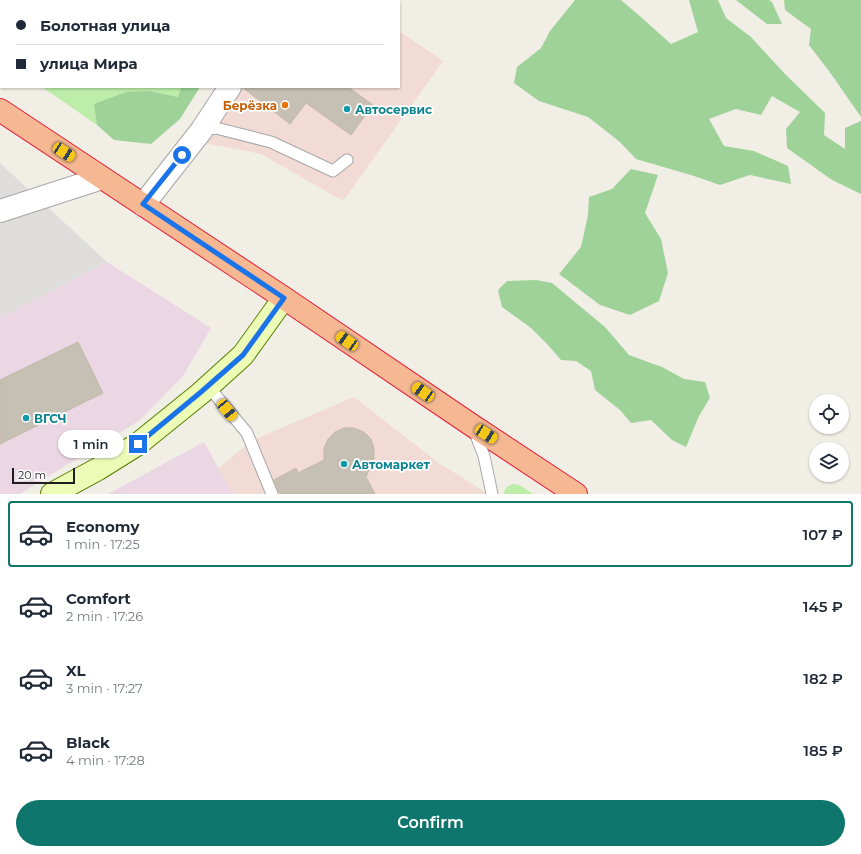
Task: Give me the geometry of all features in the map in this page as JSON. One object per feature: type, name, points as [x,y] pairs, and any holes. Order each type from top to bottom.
[{"type":"highway","points":[[0,110],[576,494]]},
{"type":"main road","points":[[52,494],[98,469],[138,444],[208,386],[243,355],[284,298]]},
{"type":"street","points":[[143,204],[201,131],[229,88]]},
{"type":"street","points":[[0,211],[102,178]]},
{"type":"lane","points":[[201,131],[216,128],[270,142],[333,171],[347,160]]},
{"type":"lane","points":[[208,386],[246,433],[272,494]]},
{"type":"lane","points":[[473,426],[484,456],[492,494]]},
{"type":"shaded area","points":[[400,32],[443,61],[343,201],[261,154],[199,142],[232,88],[400,88]]},
{"type":"shaded area","points":[[0,163],[107,262],[0,318]]},
{"type":"shaded area","points":[[107,262],[211,328],[183,376],[140,420],[20,494],[0,494],[0,318]]},
{"type":"shaded area","points":[[354,397],[436,461],[488,494],[233,494],[219,468],[251,441]]},
{"type":"shaded area","points":[[204,442],[233,494],[108,494]]},
{"type":"green space","points":[[575,0],[621,0],[671,44],[698,32],[689,0],[718,0],[726,18],[751,37],[785,74],[825,113],[824,135],[845,149],[845,128],[861,121],[861,194],[832,180],[787,148],[786,129],[800,112],[772,96],[761,115],[736,109],[709,119],[724,146],[754,151],[788,166],[791,184],[750,175],[720,185],[636,159],[620,142],[588,117],[539,101],[514,83],[517,67],[541,48],[550,31]]},
{"type":"green space","points":[[736,0],[769,0],[772,2],[782,24],[767,24]]},
{"type":"green space","points":[[784,0],[861,0],[861,117],[809,45],[811,29],[785,10]]},
{"type":"green space","points":[[43,88],[181,88],[178,97],[150,91],[95,104],[97,125]]},
{"type":"green space","points":[[181,88],[199,88],[180,119],[151,144],[114,140],[97,125],[94,104],[126,92],[150,91],[178,97]]},
{"type":"green space","points":[[631,169],[658,175],[645,213],[661,239],[668,273],[659,301],[630,315],[600,305],[559,274],[581,247],[588,215],[589,197],[612,189]]},
{"type":"green space","points":[[536,280],[552,283],[605,327],[629,355],[662,367],[684,379],[705,382],[710,398],[699,416],[686,447],[672,440],[651,420],[631,423],[620,410],[595,390],[591,371],[576,361],[561,360],[531,328],[502,307],[498,290],[507,281]]},
{"type":"green space","points":[[512,484],[521,486],[533,494],[504,494],[506,488]]},
{"type":"building","points":[[243,88],[349,88],[373,105],[351,135],[306,103],[290,124]]},
{"type":"building","name":"ВГСЧ","points":[[78,342],[103,393],[0,444],[0,380]]},
{"type":"building","name":"Автомаркет","points":[[344,428],[354,428],[364,432],[371,439],[374,449],[374,459],[366,477],[375,494],[280,494],[274,480],[296,468],[298,473],[324,460],[324,448],[328,439],[335,432]]},
{"type":"place","name":"Берёзка","points":[[285,105]]},
{"type":"place","name":"Автосервис","points":[[347,109]]},
{"type":"place","name":"ВГСЧ","points":[[26,418]]},
{"type":"place","name":"Автомаркет","points":[[344,464]]},
{"type":"route","points":[[138,444],[243,355],[284,298],[143,204],[182,155]]}]
